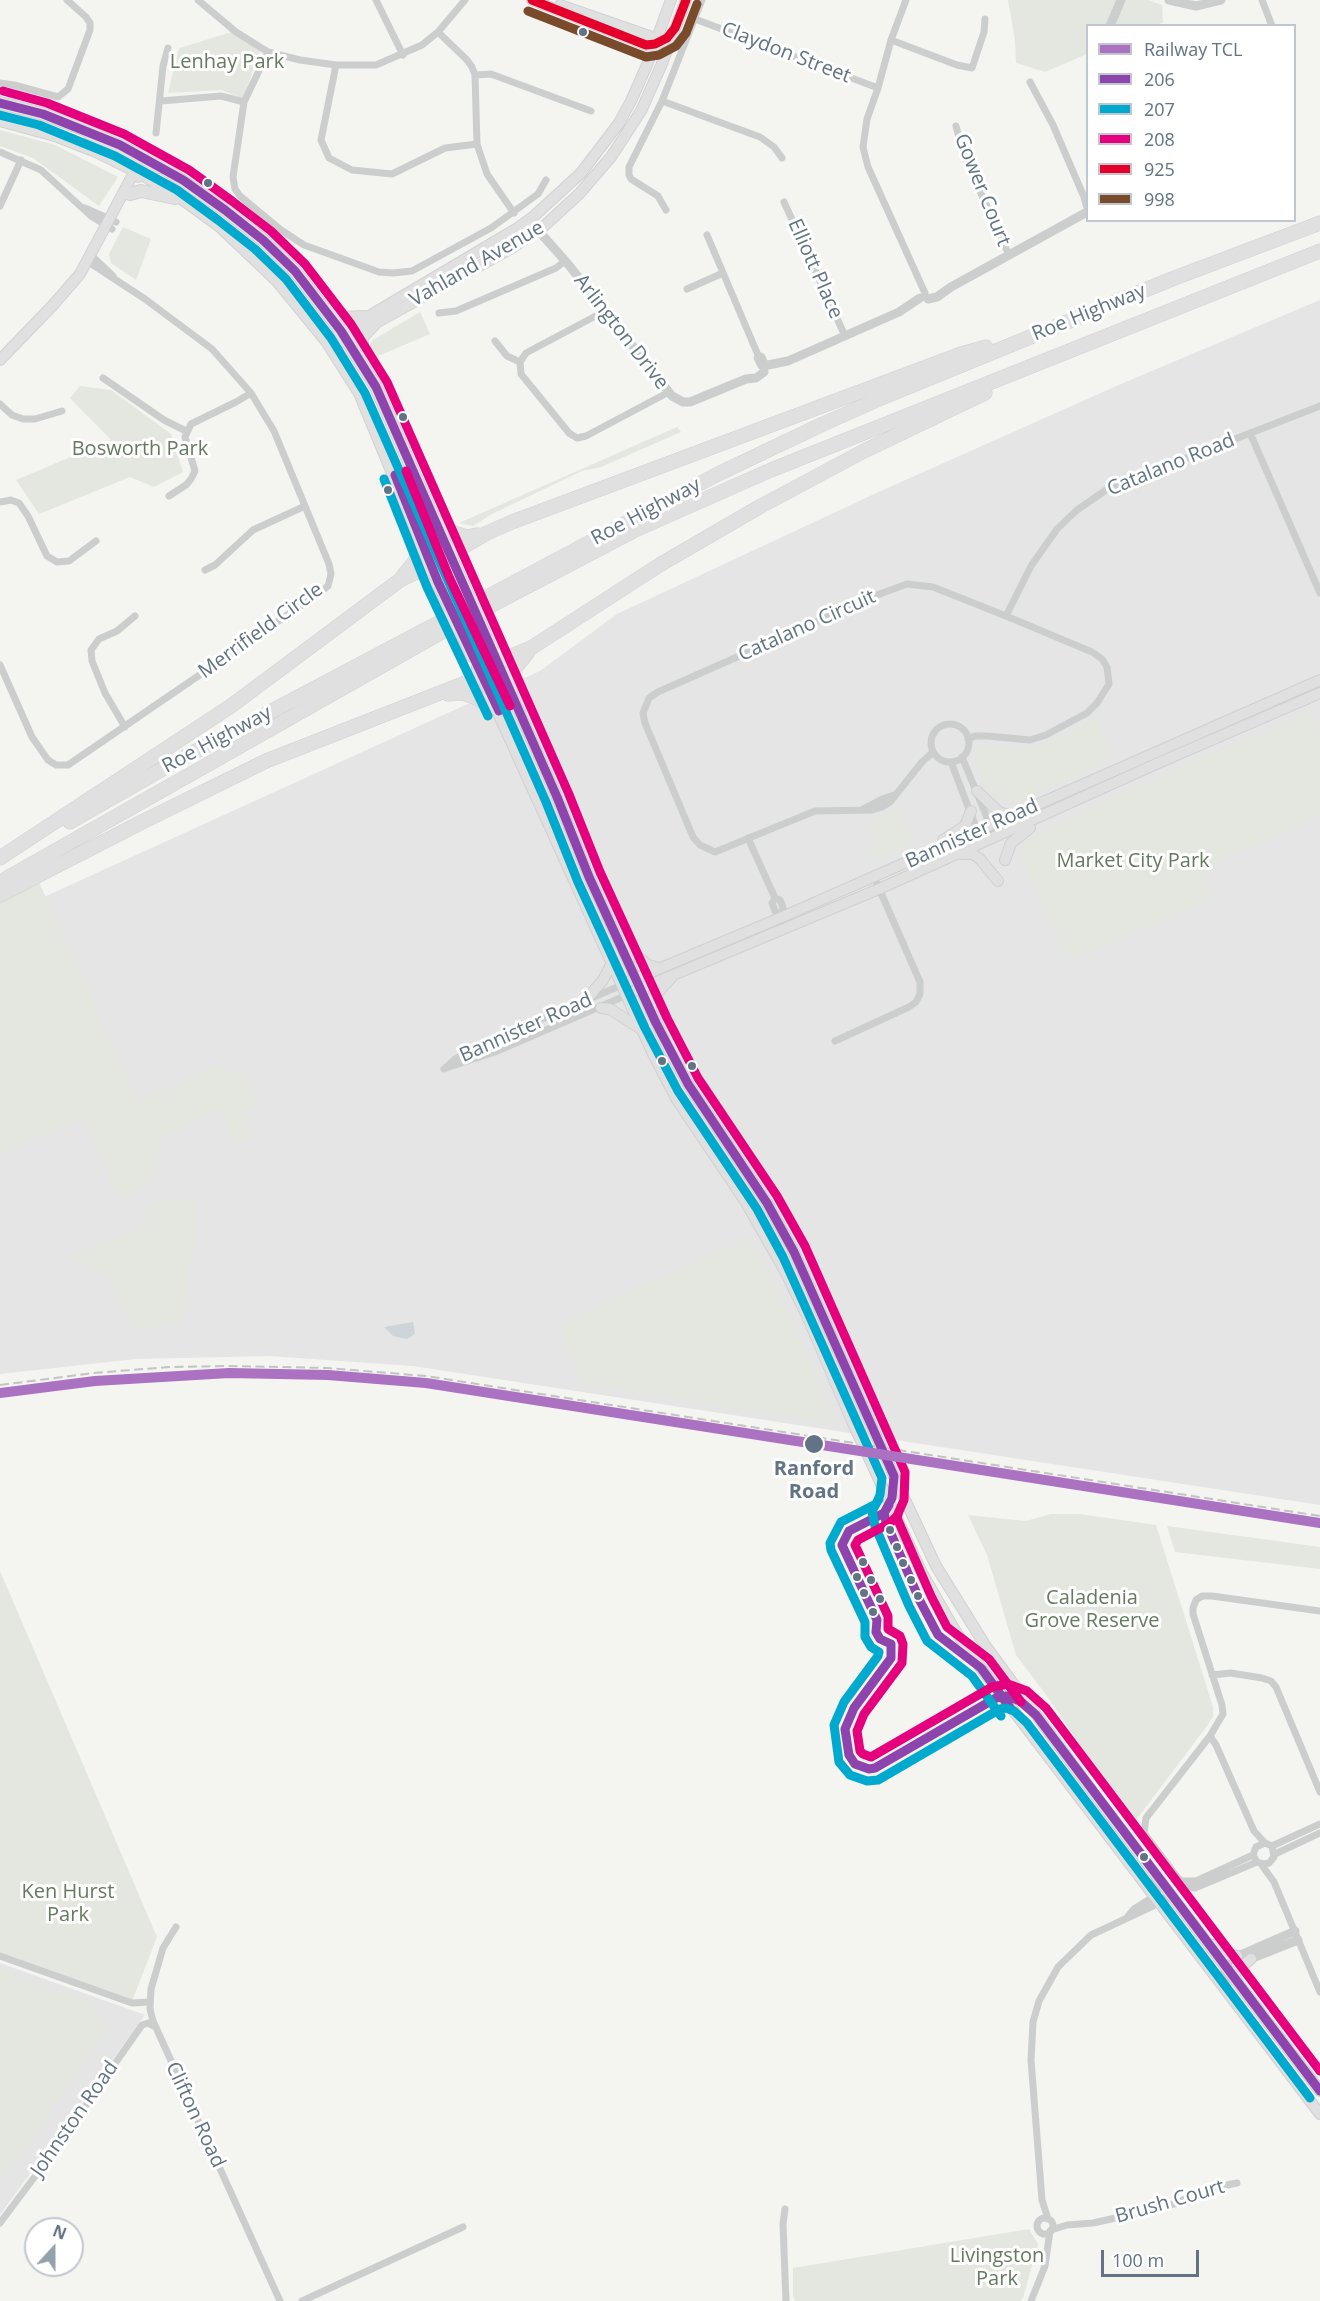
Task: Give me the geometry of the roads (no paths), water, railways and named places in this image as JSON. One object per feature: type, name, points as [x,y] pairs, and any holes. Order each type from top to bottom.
[{"type":"highway","points":[[0,103],[43,114],[83,129],[130,149],[164,168],[225,210],[263,240],[295,271],[360,359],[388,411],[434,520],[441,561],[438,582],[472,655],[488,666]]},
{"type":"highway","points":[[0,120],[55,135],[96,151],[139,172],[188,202],[219,225],[278,281],[329,344],[369,411],[422,543],[457,575],[491,648],[488,666]]},
{"type":"highway","points":[[130,194],[141,191],[188,202]]},
{"type":"highway","name":"Roe Highway","points":[[0,860],[166,767],[486,603],[718,474],[886,396],[1320,223]]},
{"type":"highway","name":"Roe Highway","points":[[486,603],[633,531],[750,479],[1320,251]]},
{"type":"highway","points":[[325,309],[345,318],[364,317]]},
{"type":"highway","points":[[360,359],[360,339],[378,320]]},
{"type":"highway","points":[[434,520],[454,533],[467,537],[487,533],[654,468],[961,354],[1063,324]]},
{"type":"highway","points":[[0,895],[144,820],[266,761],[473,680],[488,666],[531,648],[661,564],[761,506],[864,451],[957,408],[1051,359]]},
{"type":"highway","points":[[0,860],[231,706],[400,580],[441,561],[487,533]]},
{"type":"highway","points":[[400,580],[416,560],[422,543]]},
{"type":"highway","name":"Roe Highway","points":[[0,882],[431,632]]},
{"type":"highway","points":[[510,691],[512,672],[531,648]]},
{"type":"highway","points":[[434,697],[462,693],[497,708]]},
{"type":"main road","points":[[532,0],[646,45],[655,44],[667,38],[675,28]]},
{"type":"main road","points":[[548,0],[649,36],[663,62]]},
{"type":"main road","name":"Vahland Avenue","points":[[344,335],[364,317],[500,240],[531,218],[581,173],[597,155],[631,101],[671,0]]},
{"type":"main road","name":"Vahland Avenue","points":[[329,344],[512,248],[540,229],[594,178],[611,157],[641,111],[663,62],[686,0]]},
{"type":"main road","points":[[83,129],[99,144],[133,160],[139,172],[137,181],[111,224]]},
{"type":"main road","points":[[0,360],[80,274],[88,270],[131,178],[146,168],[164,168]]},
{"type":"main road","points":[[488,666],[510,691],[589,878],[651,1013],[688,1084],[766,1203],[794,1252],[936,1566],[967,1618],[1002,1669],[1320,2091]]},
{"type":"main road","points":[[488,666],[497,708],[642,1030],[677,1100],[750,1209],[785,1271],[922,1573],[954,1629],[993,1686],[1153,1899],[1320,2114]]},
{"type":"main road","name":"Bannister Road","points":[[624,990],[660,968],[936,850],[1320,680]]},
{"type":"main road","name":"Bannister Road","points":[[638,983],[675,973],[779,932],[1320,693]]},
{"type":"main road","points":[[977,792],[999,812],[1012,816]]},
{"type":"main road","points":[[936,850],[938,843],[965,826],[971,811]]},
{"type":"main road","points":[[1005,860],[1011,843],[1024,831],[1035,826],[1041,817]]},
{"type":"main road","points":[[956,855],[973,854],[998,881]]},
{"type":"main road","points":[[620,943],[648,965],[660,968]]},
{"type":"main road","points":[[586,1000],[603,980],[612,963]]},
{"type":"main road","points":[[651,1013],[651,1000],[675,973]]},
{"type":"main road","points":[[601,1008],[610,1009],[642,1030]]},
{"type":"main road","points":[[1197,1928],[1221,1952],[1237,1956]]},
{"type":"main road","points":[[1236,1981],[1234,1978],[1238,1969],[1251,1959]]},
{"type":"street","points":[[0,83],[58,97],[68,89],[90,30],[90,23],[67,0]]},
{"type":"street","points":[[198,0],[236,32],[268,52],[300,60],[336,65],[376,65],[403,55],[422,45],[438,32],[465,0]]},
{"type":"street","points":[[376,0],[403,55]]},
{"type":"street","points":[[666,210],[658,196],[631,179],[628,171],[662,101],[702,0]]},
{"type":"street","points":[[1111,24],[1121,0]]},
{"type":"street","points":[[1169,0],[1196,6],[1221,0]]},
{"type":"street","points":[[1262,0],[1271,24]]},
{"type":"street","points":[[903,1],[867,119],[862,143],[864,156],[924,297]]},
{"type":"street","name":"Claydon Street","points":[[695,19],[878,88]]},
{"type":"street","points":[[891,40],[957,65],[972,68],[984,32],[985,19]]},
{"type":"street","points":[[438,32],[467,60],[475,75],[477,144],[487,174],[514,213]]},
{"type":"street","points":[[156,133],[163,66],[168,48]]},
{"type":"street","points":[[268,52],[244,102],[233,177],[235,189],[240,196],[282,230],[304,244],[379,272],[387,274],[405,272],[431,262],[514,213],[538,194],[546,180]]},
{"type":"street","points":[[336,65],[321,141],[329,158],[352,170],[392,174],[445,148],[477,144]]},
{"type":"street","points":[[475,75],[490,74],[591,111]]},
{"type":"street","points":[[1030,82],[1053,125],[1086,199]]},
{"type":"street","points":[[160,101],[221,96],[244,102]]},
{"type":"street","points":[[662,101],[760,136],[774,147],[782,158]]},
{"type":"street","name":"Gower Court","points":[[956,126],[964,156],[1009,255]]},
{"type":"street","points":[[0,152],[41,170],[91,216],[111,224]]},
{"type":"street","points":[[0,206],[21,160]]},
{"type":"street","name":"Elliott Place","points":[[784,201],[845,336]]},
{"type":"street","name":"Arlington Drive","points":[[531,218],[669,392],[683,402],[690,402],[746,379],[753,379],[764,367],[788,361],[899,312],[910,310],[924,297],[951,287],[1086,212]]},
{"type":"street","points":[[707,235],[759,355],[762,357],[764,367]]},
{"type":"street","name":"Merrifield Circle","points":[[0,665],[32,737],[48,760],[63,766],[73,762],[125,727],[318,594],[327,586],[331,574],[329,564],[274,431],[251,393],[212,349],[92,260]]},
{"type":"street","points":[[439,313],[456,311],[556,268],[565,261]]},
{"type":"street","points":[[687,290],[723,273]]},
{"type":"street","points":[[605,311],[526,353],[520,362],[521,374],[568,433],[577,438],[586,436],[669,392]]},
{"type":"street","points":[[495,341],[507,356],[520,362]]},
{"type":"street","points":[[104,378],[169,423],[186,431]]},
{"type":"street","points":[[169,496],[186,485],[195,471],[194,462],[186,443],[186,431],[196,420],[251,393]]},
{"type":"street","points":[[0,404],[12,415],[23,419],[35,419],[62,411]]},
{"type":"street","name":"Catalano Road","points":[[1006,616],[1031,566],[1057,529],[1077,510],[1109,488],[1320,406]]},
{"type":"street","points":[[1250,433],[1320,593]]},
{"type":"street","points":[[0,502],[11,500],[19,503],[28,516],[47,556],[57,562],[69,561],[96,541]]},
{"type":"street","points":[[206,570],[215,565],[253,530],[305,506]]},
{"type":"street","name":"Catalano Circuit","points":[[907,584],[933,587],[1006,616],[1092,652],[1102,659],[1107,667],[1109,684],[1103,697],[1092,708],[1046,735],[1030,740],[987,736],[975,736],[968,739],[961,728],[949,724],[943,725],[933,733],[931,739],[933,752],[890,802],[882,807],[872,810],[815,811],[715,852],[700,846],[693,837],[645,723],[643,713],[649,698],[708,669],[907,584]]},
{"type":"street","points":[[125,727],[105,693],[92,661],[91,650],[99,639],[117,631],[135,616]]},
{"type":"street","points":[[933,752],[940,759],[951,762],[962,757],[967,749],[968,739]]},
{"type":"street","points":[[962,757],[995,837]]},
{"type":"street","points":[[951,762],[982,843]]},
{"type":"street","points":[[748,838],[775,898],[772,903],[775,911],[782,917],[801,922]]},
{"type":"street","points":[[835,1041],[909,1007],[916,1002],[920,994],[920,982],[874,877]]},
{"type":"street","points":[[779,932],[782,917]]},
{"type":"street","name":"Bannister Road","points":[[624,990],[601,1008],[574,1017],[495,1052],[444,1069],[455,1059],[476,1047],[586,1000],[624,990]]},
{"type":"street","points":[[1320,1611],[1202,1596],[1196,1600],[1192,1614],[1223,1714],[1210,1736],[1143,1824],[1144,1833],[1180,1881],[1196,1881],[1257,1860],[1320,1824]]},
{"type":"street","points":[[1212,1676],[1231,1673],[1271,1681],[1276,1687],[1320,1792]]},
{"type":"street","points":[[1210,1736],[1254,1831],[1271,1851],[1274,1882]]},
{"type":"street","points":[[1203,1745],[1218,1752]]},
{"type":"street","points":[[1254,1831],[1257,1860],[1274,1882],[1320,1992]]},
{"type":"street","points":[[1256,1847],[1271,1851],[1320,1833]]},
{"type":"street","points":[[1031,2301],[1045,2266],[1050,2226],[1042,2200],[1031,2043],[1033,2022],[1039,2001],[1058,1966],[1071,1952],[1091,1935],[1128,1916],[1151,1908],[1158,1889],[1151,1866]]},
{"type":"street","points":[[1153,1899],[1170,1899],[1179,1904]]},
{"type":"street","name":"Clifton Road","points":[[176,1926],[163,1948],[155,1970],[150,2002],[154,2026],[280,2301]]},
{"type":"street","points":[[1230,1996],[1225,1983],[1225,1967],[1237,1956],[1297,1936]]},
{"type":"street","points":[[1204,1962],[1225,1967],[1251,1959],[1297,1936]]},
{"type":"street","points":[[0,1956],[132,2003],[150,2002]]},
{"type":"street","name":"Johnston Road","points":[[0,2223],[51,2155],[142,2025],[148,2023],[154,2026]]},
{"type":"street","name":"Brush Court","points":[[1050,2226],[1093,2223],[1148,2211],[1174,2204],[1208,2189],[1237,2183]]},
{"type":"street","points":[[1042,2200],[1037,2229],[1046,2249]]},
{"type":"street","points":[[785,2209],[783,2224],[786,2301]]},
{"type":"street","points":[[1038,2222],[1050,2226]]},
{"type":"street","points":[[1039,2232],[1045,2234],[1050,2226]]},
{"type":"street","points":[[302,2301],[464,2227]]},
{"type":"railway","points":[[0,1385],[94,1373],[169,1367],[327,1368],[426,1376],[1320,1516]]},
{"type":"rail line","name":"TCL","points":[[0,1393],[95,1381],[229,1373],[328,1375],[426,1383],[1320,1523]]},
{"type":"place","name":"Ranford Road","points":[[814,1444]]},
{"type":"park label","name":"Lenhay Park","points":[[227,62]]},
{"type":"park label","name":"Bosworth Park","points":[[140,449]]},
{"type":"park label","name":"Market City Park","points":[[1133,861]]},
{"type":"park label","name":"Caladenia Grove Reserve","points":[[1092,1610]]},
{"type":"park label","name":"Ken Hurst Park","points":[[68,1904]]},
{"type":"park label","name":"Livingston Park","points":[[997,2268]]}]
